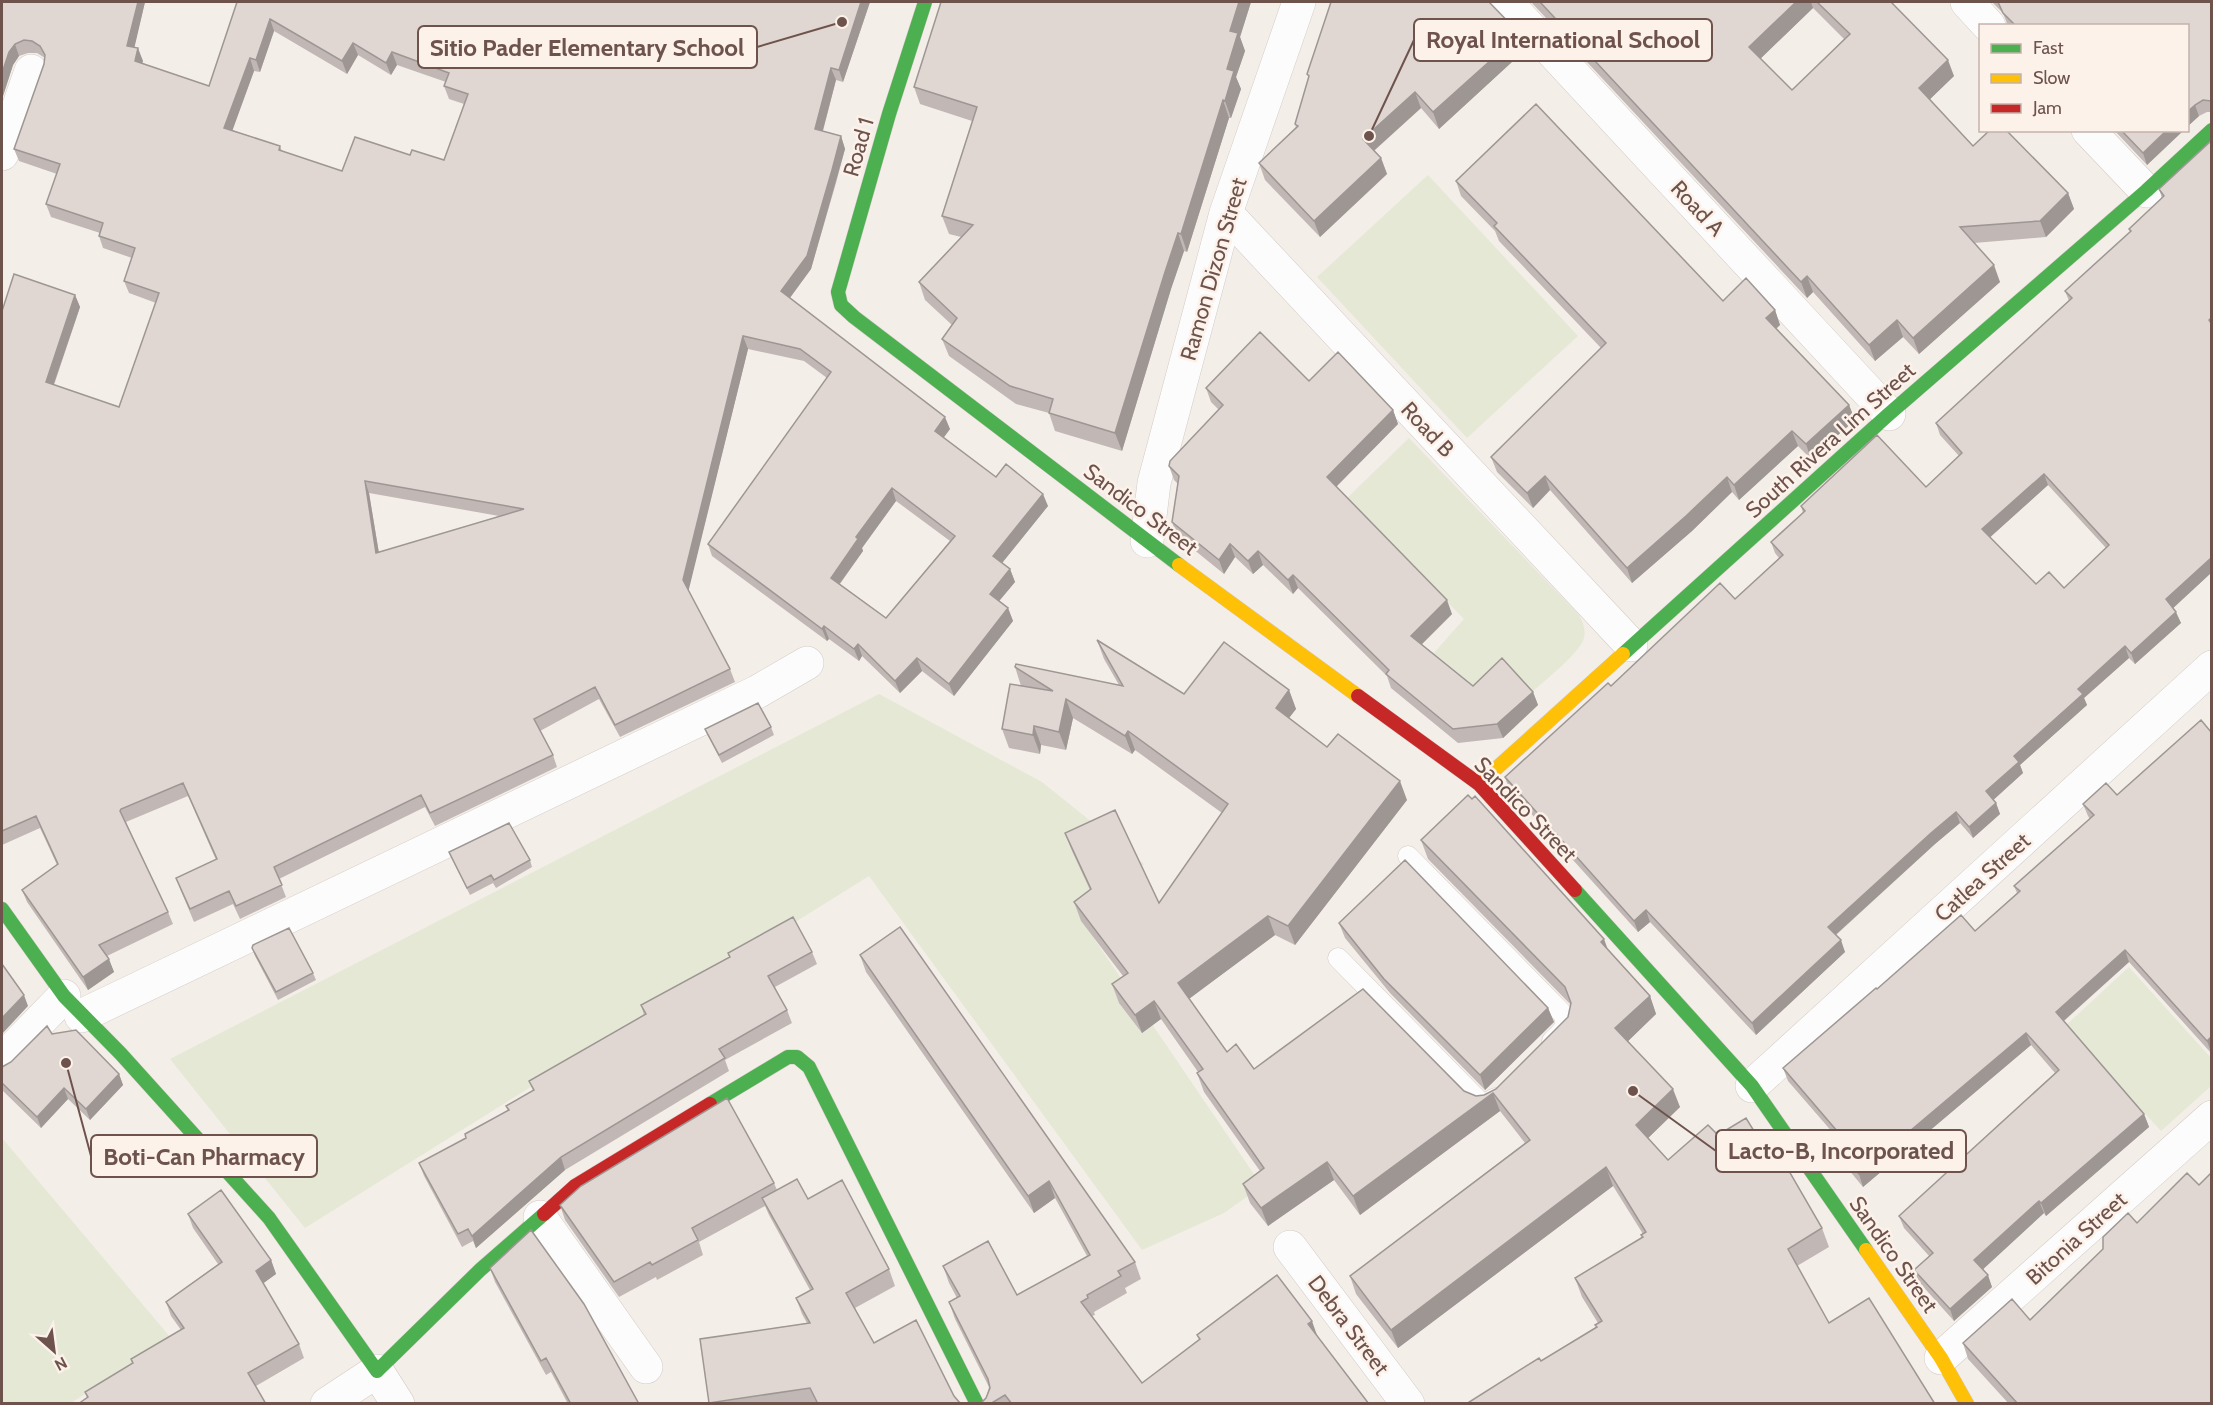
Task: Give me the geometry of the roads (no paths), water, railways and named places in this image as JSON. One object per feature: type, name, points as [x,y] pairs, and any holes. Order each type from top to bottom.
[{"type":"street","name":"Road 1","points":[[841,305],[838,292],[889,114],[925,2]]},
{"type":"street","name":"Ramon Dizon Street","points":[[1147,541],[1154,483],[1226,213],[1299,2]]},
{"type":"street","name":"Road A","points":[[1506,2],[1889,414]]},
{"type":"street","points":[[1967,2],[1987,24]]},
{"type":"street","points":[[2,154],[31,71]]},
{"type":"street","name":"South Rivera Lim Street","points":[[1479,784],[1889,414],[2146,191],[2211,130]]},
{"type":"street","points":[[2090,132],[2146,191]]},
{"type":"street","name":"Road B","points":[[1226,213],[1631,645]]},
{"type":"street","name":"Sandico Street","points":[[841,305],[1147,541],[1479,784],[1752,1086],[1941,1358],[1967,1404]]},
{"type":"street","points":[[2,1060],[73,1006],[757,692],[807,663]]},
{"type":"street","name":"Catlea Street","points":[[1752,1086],[2211,667]]},
{"type":"street","points":[[2,909],[73,1006],[121,1054],[269,1218],[398,1404]]},
{"type":"street","points":[[327,1404],[377,1371],[480,1270],[575,1186],[788,1057],[799,1057],[808,1067],[977,1404]]},
{"type":"street","name":"Bitonia Street","points":[[1941,1358],[2211,1117]]},
{"type":"street","points":[[540,1217],[646,1367]]},
{"type":"street","name":"Debra Street","points":[[1290,1247],[1408,1404]]},
{"type":"lane","points":[[1408,856],[1563,1014],[1566,1028],[1542,1051]]},
{"type":"lane","points":[[1338,958],[1479,1101],[1486,1103],[1494,1099],[1510,1083]]},
{"type":"place","name":"Sitio Pader Elementary School","points":[[842,22]]},
{"type":"place","name":"Royal International School","points":[[1369,136]]},
{"type":"place","name":"Boti-Can Pharmacy","points":[[66,1063]]},
{"type":"place","name":"Lacto-B, Incorporated","points":[[1633,1091]]}]
